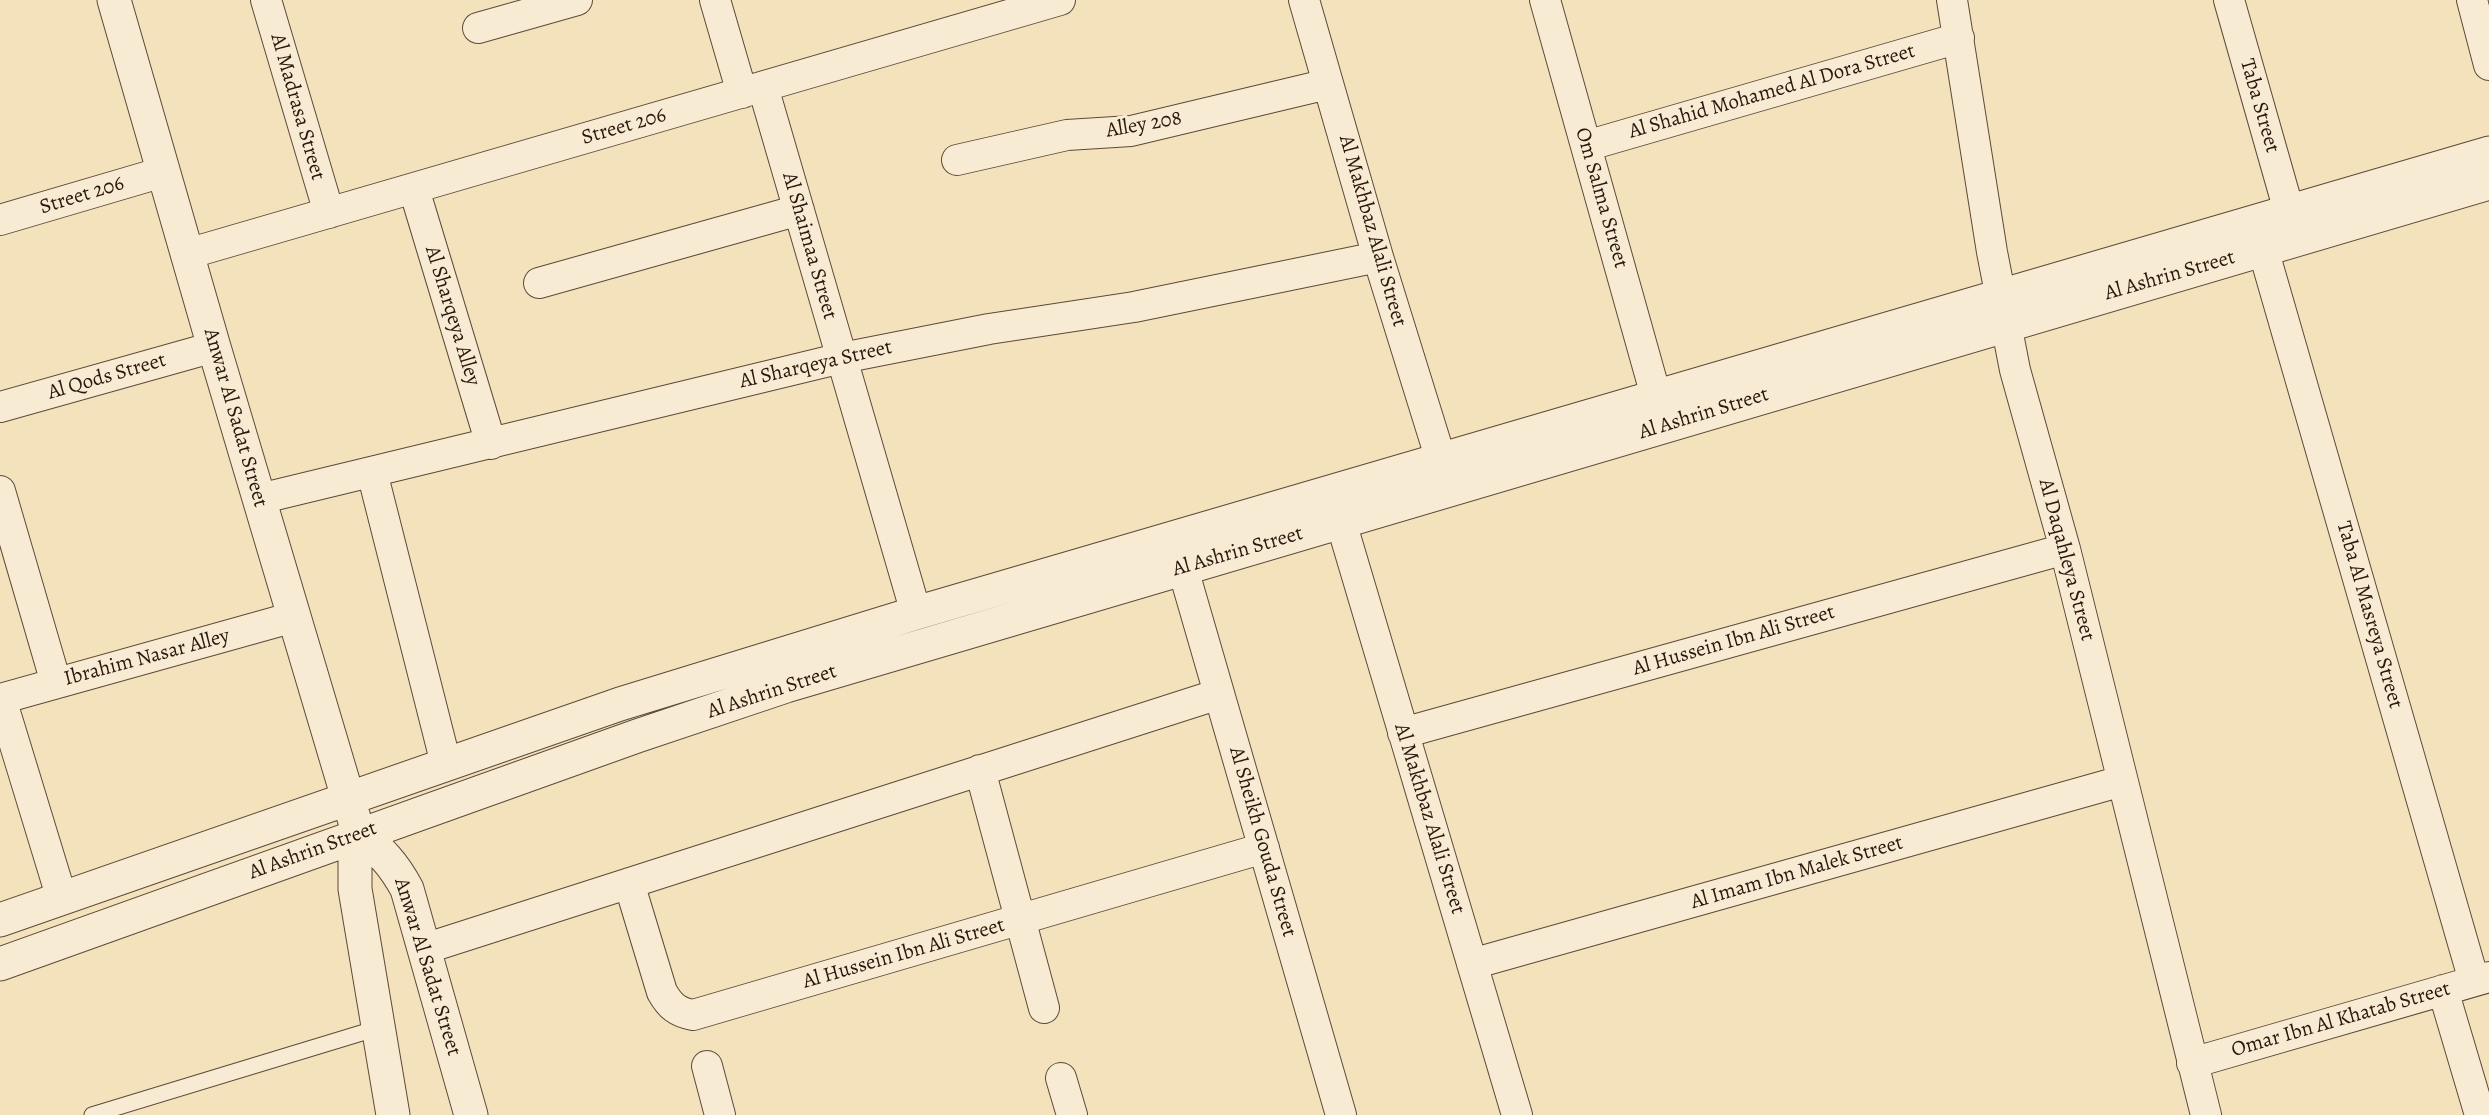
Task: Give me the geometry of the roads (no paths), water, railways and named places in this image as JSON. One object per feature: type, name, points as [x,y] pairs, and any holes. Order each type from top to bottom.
[{"type":"street","name":"Anwar Al Sadat Street","points":[[114,0],[359,835],[355,851],[355,889],[393,1115]]},
{"type":"street","name":"Al Madrasa Street","points":[[266,0],[329,213]]},
{"type":"street","points":[[478,28],[577,0]]},
{"type":"street","name":"Al Shaimaa Street","points":[[715,0],[799,210],[916,613]]},
{"type":"street","name":"Street 206","points":[[187,254],[1060,0]]},
{"type":"street","name":"Al Makhbaz Alali Street","points":[[1304,0],[1378,257],[1441,460]]},
{"type":"street","name":"Om Salma Street","points":[[1545,0],[1656,396]]},
{"type":"street","name":"Al Daqahleya Street","points":[[1952,0],[2003,310],[2026,417],[2065,549],[2206,1115]]},
{"type":"street","name":"Taba Street","points":[[2229,0],[2289,211]]},
{"type":"street","points":[[2472,0],[2489,65]]},
{"type":"street","name":"Al Shahid Mohamed Al Dora Street","points":[[1586,146],[1959,38]]},
{"type":"street","name":"Alley 208","points":[[957,159],[1067,135],[1131,131],[1328,84]]},
{"type":"street","name":"Al Ashrin Street","points":[[0,964],[359,835],[786,686],[1341,522],[2003,310],[2289,211],[2489,153]]},
{"type":"street","name":"Street 206","points":[[0,220],[163,171]]},
{"type":"street","name":"Al Ashrin Street","points":[[0,920],[641,697],[916,613],[1656,396],[2003,310],[2263,249],[2489,183]]},
{"type":"street","name":"Al Sharqeya Alley","points":[[414,189],[491,444]]},
{"type":"street","points":[[539,283],[799,210]]},
{"type":"street","name":"Taba Al Masreya Street","points":[[2263,249],[2481,979]]},
{"type":"street","name":"Al Sharqeya Street","points":[[259,499],[842,358],[989,329],[1134,307],[1378,257]]},
{"type":"street","name":"Al Qods Street","points":[[0,407],[214,346]]},
{"type":"street","points":[[372,472],[446,764]]},
{"type":"street","points":[[0,491],[56,683]]},
{"type":"street","name":"Al Makhbaz Alali Street","points":[[1341,522],[1517,1115]]},
{"type":"street","name":"Al Hussein Ibn Ali Street","points":[[1403,733],[2065,549]]},
{"type":"street","name":"Al Sheikh Gouda Street","points":[[1183,569],[1341,1115]]},
{"type":"street","name":"Ibrahim Nasar Alley","points":[[0,699],[294,617]]},
{"type":"street","points":[[424,949],[1220,694]]},
{"type":"street","points":[[0,699],[62,899]]},
{"type":"street","points":[[980,770],[1044,1008]]},
{"type":"street","name":"Al Imam Ibn Malek Street","points":[[1472,964],[2122,782]]},
{"type":"street","name":"Anwar Al Sadat Street","points":[[359,835],[379,849],[395,867],[407,889],[471,1115]]},
{"type":"street","name":"Al Hussein Ibn Ali Street","points":[[629,883],[662,992],[669,1004],[679,1012],[693,1015],[1264,848]]},
{"type":"street","name":"Omar Ibn Al Khatab Street","points":[[2192,1063],[2481,979]]},
{"type":"street","points":[[2443,990],[2480,1115]]},
{"type":"street","points":[[707,1066],[720,1115]]},
{"type":"street","points":[[1061,1078],[1072,1115]]},
{"type":"lane","points":[[92,1115],[378,1028]]}]
